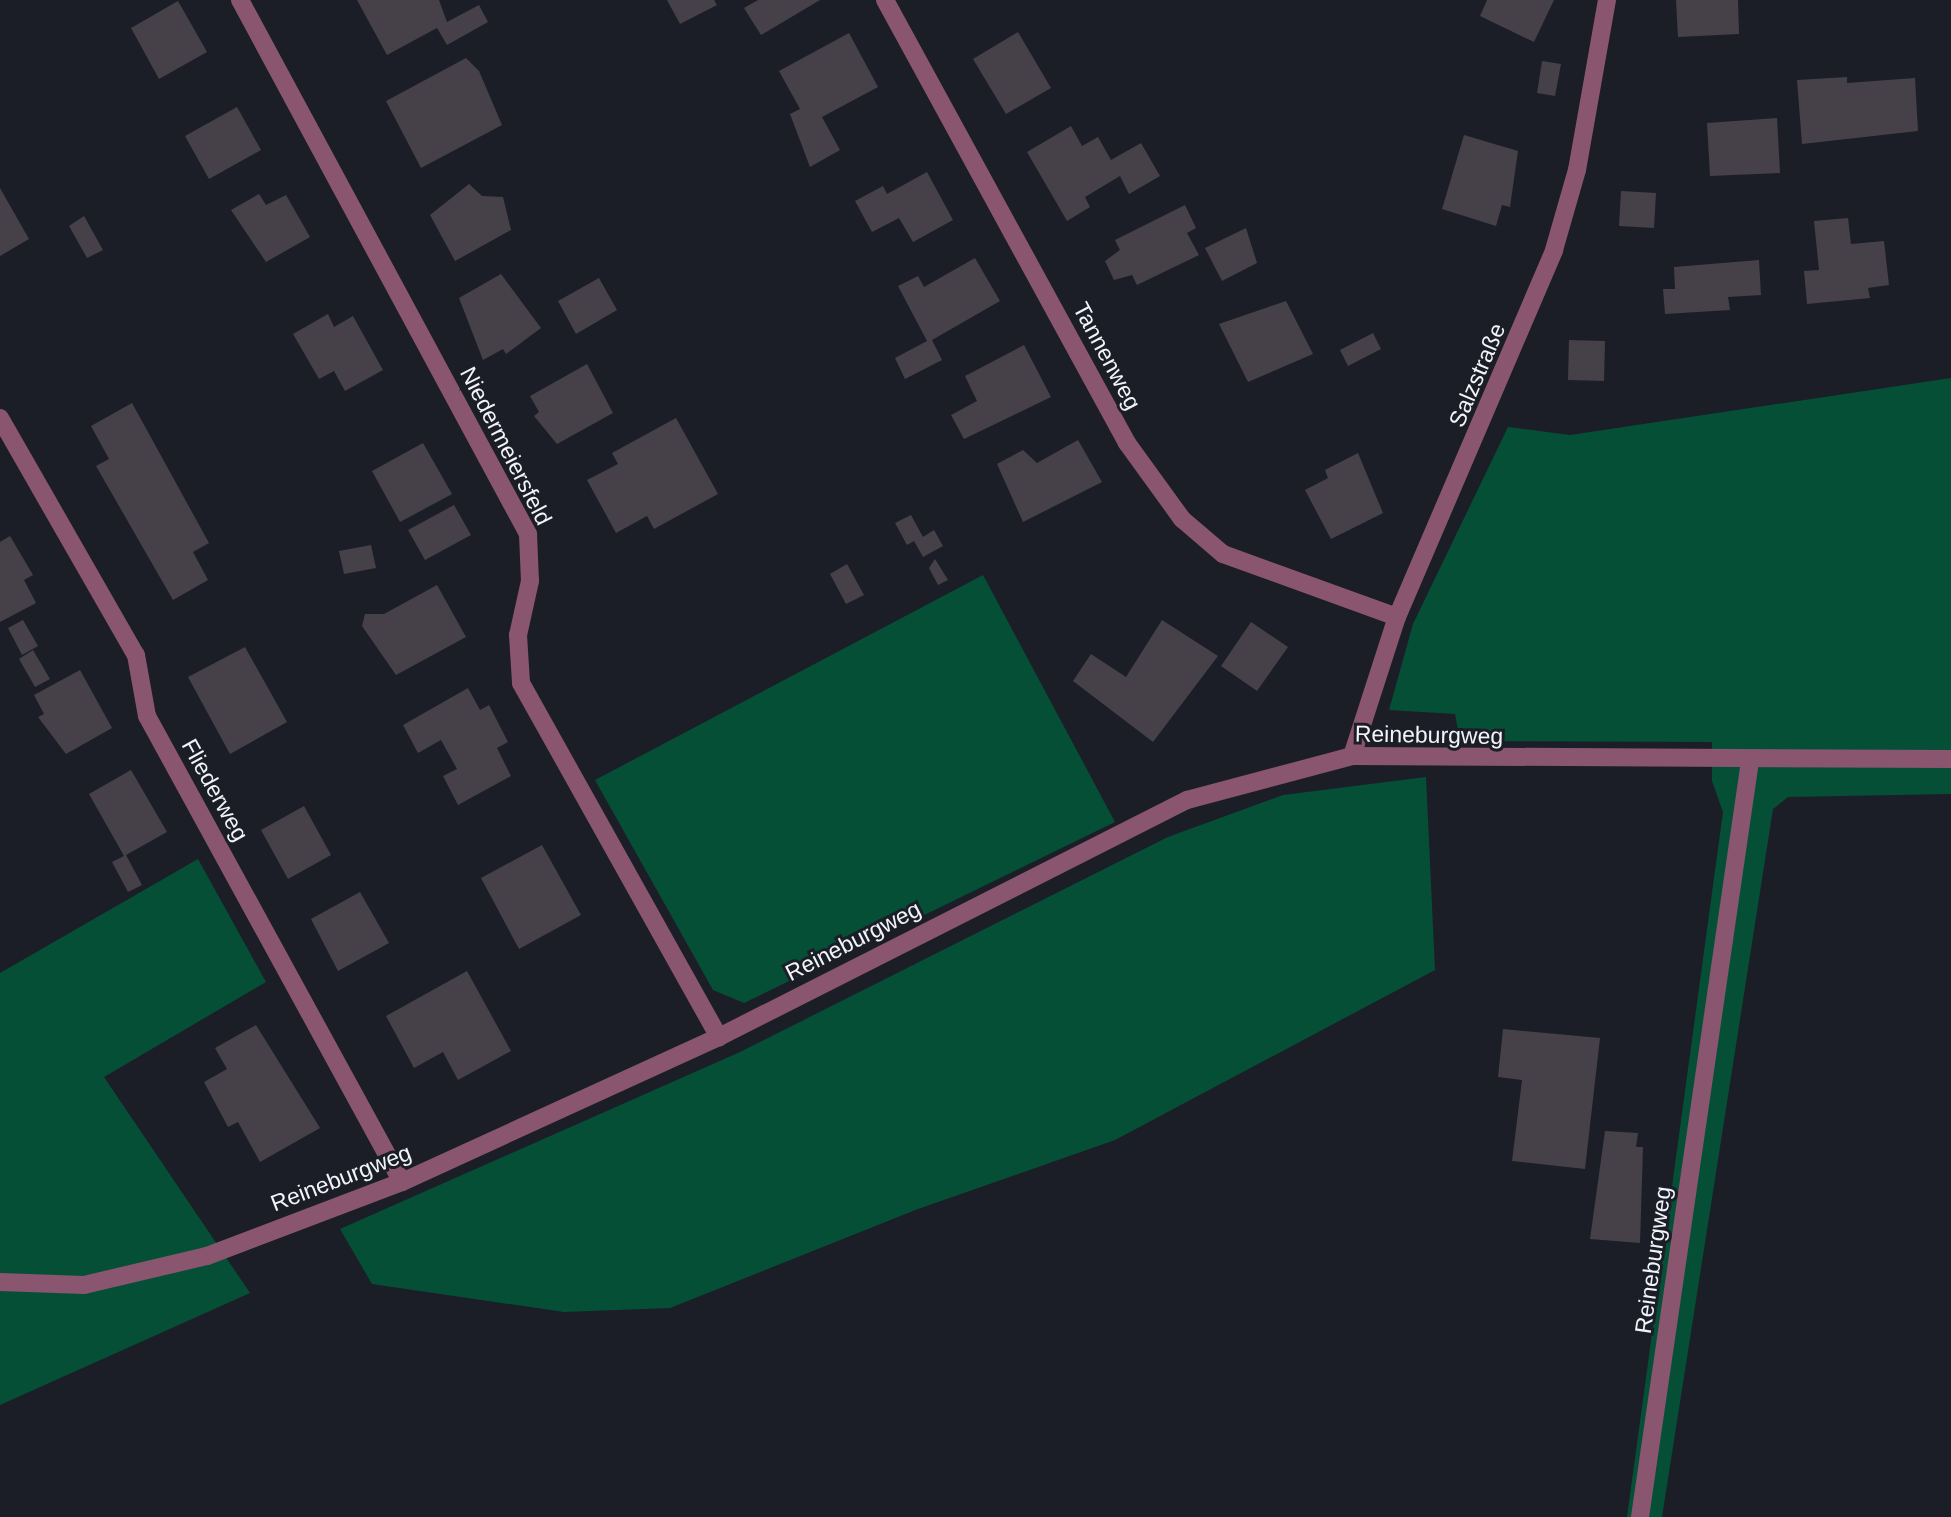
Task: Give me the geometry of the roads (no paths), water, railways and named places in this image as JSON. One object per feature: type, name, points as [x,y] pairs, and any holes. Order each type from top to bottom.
[{"type":"street","name":"Niedermeiersfeld","points":[[240,0],[528,534],[530,581],[518,635],[521,684],[719,1037]]},
{"type":"street","name":"Tannenweg","points":[[885,0],[1127,443],[1182,519],[1223,554],[1397,617]]},
{"type":"street","name":"Salzstraße","points":[[1352,756],[1397,617],[1554,250],[1577,170],[1607,0]]},
{"type":"street","name":"Fliederweg","points":[[0,418],[136,655],[147,716],[402,1182]]},
{"type":"street","name":"Reineburgweg","points":[[0,1282],[85,1285],[207,1256],[402,1182],[719,1037],[1187,800],[1352,756],[1750,761],[1951,759]]},
{"type":"street","name":"Reineburgweg","points":[[1640,1517],[1750,761]]}]
